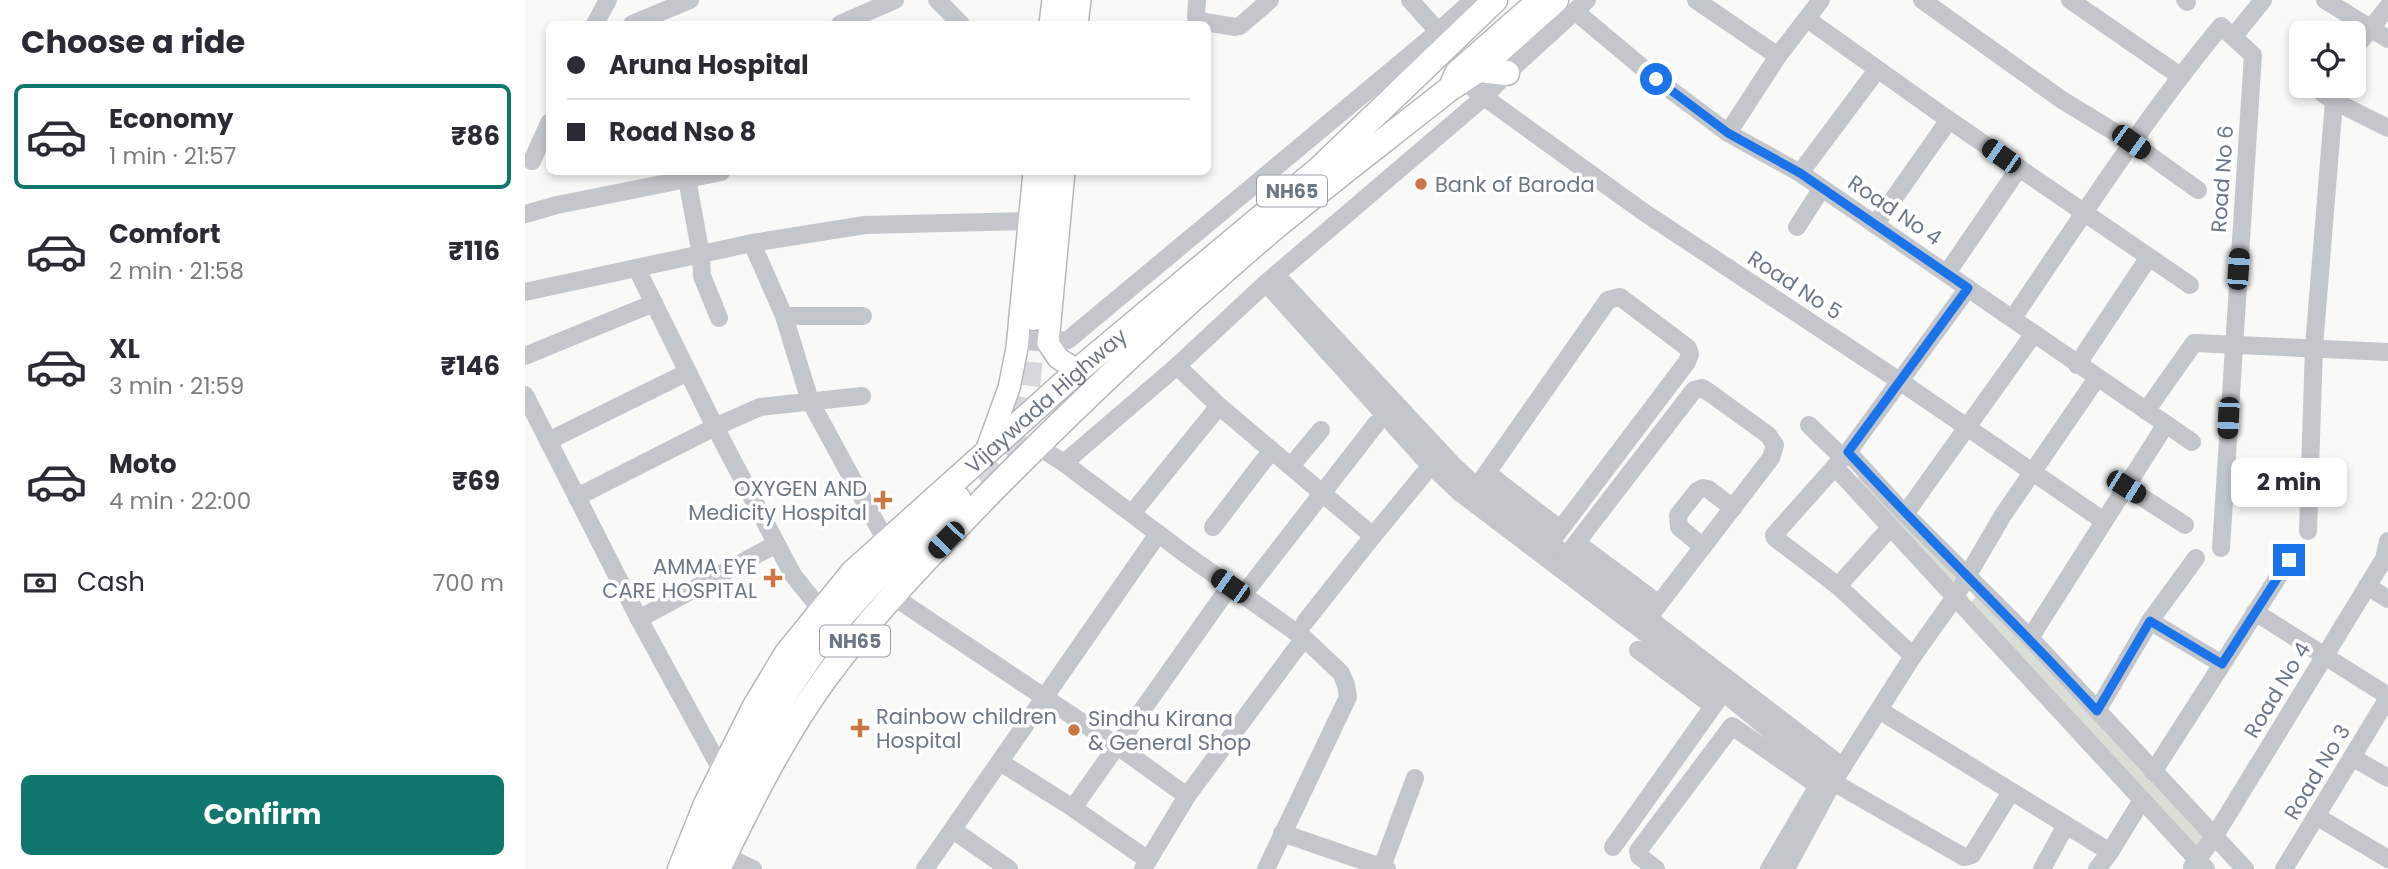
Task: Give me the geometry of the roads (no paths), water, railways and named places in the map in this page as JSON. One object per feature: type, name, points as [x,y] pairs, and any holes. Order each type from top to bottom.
[{"type":"highway","points":[[1064,21],[1067,0]]},
{"type":"highway","name":"Vijaywada Highway","points":[[680,869],[722,771],[754,708],[787,653],[853,572],[1078,371],[1321,168],[1444,38],[1496,0]]},
{"type":"highway","name":"NH65","points":[[1464,80],[1573,4]]},
{"type":"highway","points":[[1464,80],[1507,73]]},
{"type":"highway","name":"Vijaywada Highway","points":[[721,862],[747,809],[818,690],[891,596],[1045,439],[1150,338],[1235,262],[1464,80]]},
{"type":"highway","points":[[1034,318],[1049,175]]},
{"type":"highway","points":[[698,869],[729,799],[771,719],[825,639],[899,554],[979,479]]},
{"type":"main road","points":[[1050,21],[1052,0]]},
{"type":"main road","points":[[1077,21],[1080,0]]},
{"type":"main road","name":"Vijaywada Highway","points":[[1464,80],[1456,72],[1538,0]]},
{"type":"main road","points":[[985,454],[1009,388],[1018,340],[1034,175]]},
{"type":"main road","points":[[1064,175],[1048,343],[1058,358],[1078,371]]},
{"type":"street","points":[[598,21],[608,0]]},
{"type":"street","points":[[639,21],[690,0]]},
{"type":"street","points":[[847,21],[895,0]]},
{"type":"street","points":[[937,0],[958,21]]},
{"type":"street","points":[[1197,0],[1196,17],[1199,21]]},
{"type":"street","points":[[1211,23],[1241,26],[1270,0]]},
{"type":"street","points":[[1410,0],[1444,38]]},
{"type":"street","points":[[1018,340],[1048,343],[1068,340],[1444,38],[1473,0]]},
{"type":"street","points":[[1696,0],[1778,56]]},
{"type":"street","points":[[1728,133],[1778,56],[1821,0]]},
{"type":"street","points":[[1922,0],[2062,100],[2131,142],[2198,190]]},
{"type":"street","points":[[2070,0],[2180,76]]},
{"type":"street","points":[[2013,318],[2131,142],[2180,76],[2221,26],[2234,36],[2263,0]]},
{"type":"street","points":[[2325,0],[2388,39]]},
{"type":"street","points":[[1064,463],[1177,366],[1271,279],[1484,97],[1573,4]]},
{"type":"street","name":"Road No 4","points":[[1573,4],[1656,79],[1728,133],[1800,173],[2193,442]]},
{"type":"street","points":[[2366,31],[2388,7]]},
{"type":"street","points":[[1807,19],[2084,214],[2190,285]]},
{"type":"street","name":"Road No 6","points":[[2221,548],[2253,55],[2234,36]]},
{"type":"street","points":[[1800,173],[1877,70]]},
{"type":"street","name":"Road No 5","points":[[1464,80],[1645,213],[1901,382],[2104,521]]},
{"type":"street","points":[[2308,531],[2314,347],[2331,98]]},
{"type":"street","points":[[2339,98],[2388,128]]},
{"type":"street","points":[[1875,225],[1949,120]]},
{"type":"street","points":[[528,163],[546,129]]},
{"type":"street","points":[[528,163],[546,155]]},
{"type":"street","points":[[1947,273],[2019,168]]},
{"type":"street","points":[[525,214],[706,175]]},
{"type":"street","points":[[687,179],[701,255],[702,276],[719,318]]},
{"type":"street","points":[[1797,227],[1822,188]]},
{"type":"street","points":[[525,292],[753,243],[865,225],[1029,221]]},
{"type":"street","points":[[753,243],[784,316],[810,401],[885,541]]},
{"type":"street","points":[[2077,365],[2149,257]]},
{"type":"street","points":[[637,269],[776,544],[793,575],[821,610]]},
{"type":"street","points":[[1271,279],[1452,474],[1459,492],[1551,542],[1572,549],[1649,617],[1723,693],[1809,765],[1815,794],[1769,869]]},
{"type":"street","points":[[1913,656],[1837,586],[1774,535],[1842,459],[1968,288]]},
{"type":"street","points":[[1482,480],[1608,300],[1620,297],[1688,348],[1690,354],[1687,362],[1551,542]]},
{"type":"street","points":[[525,356],[625,309],[654,303]]},
{"type":"street","points":[[784,316],[863,316]]},
{"type":"street","points":[[1905,514],[2033,335]]},
{"type":"street","points":[[2146,411],[2194,343],[2388,352]]},
{"type":"street","points":[[1177,366],[1219,406],[1373,536]]},
{"type":"street","points":[[548,442],[688,372]]},
{"type":"street","points":[[1786,869],[1838,774],[1913,656],[1955,597],[2003,515],[2097,378]]},
{"type":"street","points":[[1572,549],[1694,390],[1702,388],[1768,435],[1775,445],[1771,458],[1649,617]]},
{"type":"street","points":[[525,395],[639,619],[722,771]]},
{"type":"street","points":[[577,497],[760,407],[862,396]]},
{"type":"street","points":[[1138,506],[1219,406]]},
{"type":"street","points":[[1251,585],[1376,424]]},
{"type":"street","points":[[2030,638],[2165,424]]},
{"type":"street","points":[[1809,425],[1842,459],[1905,514],[2030,638],[2245,869]]},
{"type":"street","points":[[1291,467],[1321,430]]},
{"type":"street","points":[[1045,439],[1064,463],[1158,534],[1230,586],[1304,630],[1341,673],[1347,697],[1266,869]]},
{"type":"street","points":[[1213,527],[1271,450]]},
{"type":"street","points":[[1842,459],[1890,528],[2142,800],[2198,866]]},
{"type":"street","points":[[1452,474],[1482,480],[1551,542],[1649,617]]},
{"type":"street","points":[[1000,762],[1073,808],[1146,864],[1187,796],[1304,630],[1373,536],[1423,475]]},
{"type":"street","points":[[2126,487],[2185,525]]},
{"type":"street","points":[[1703,547],[1679,527],[1678,515],[1697,491],[1703,488],[1733,508]]},
{"type":"street","points":[[1837,586],[1890,528]]},
{"type":"street","points":[[925,869],[1158,534]]},
{"type":"street","name":"Road No 4","points":[[2198,866],[2384,559],[2388,541]]},
{"type":"street","points":[[639,619],[776,544]]},
{"type":"street","points":[[2097,711],[2150,621],[2196,558]]},
{"type":"street","points":[[2153,772],[2289,560]]},
{"type":"street","points":[[1073,808],[1230,586]]},
{"type":"street","points":[[2367,586],[2388,599]]},
{"type":"street","points":[[891,596],[1116,745],[1187,796]]},
{"type":"street","points":[[2255,612],[2388,697]]},
{"type":"street","points":[[2150,621],[2222,664]]},
{"type":"street","points":[[1638,650],[1723,693]]},
{"type":"street","points":[[1613,847],[1723,693]]},
{"type":"street","name":"Road No 3","points":[[2284,869],[2388,697]]},
{"type":"street","points":[[1879,710],[2110,852]]},
{"type":"street","points":[[1656,869],[1639,856],[1637,851],[1732,726],[1809,765],[1838,774],[1964,857],[1972,855],[2011,792]]},
{"type":"street","points":[[2353,757],[2388,778]]},
{"type":"street","points":[[1282,833],[1384,868],[1415,778]]},
{"type":"street","points":[[2097,869],[2142,800]]},
{"type":"street","points":[[2316,816],[2388,859]]},
{"type":"street","points":[[2042,869],[2066,825]]},
{"type":"street","points":[[953,830],[1009,869]]},
{"type":"street","points":[[721,862],[753,869]]},
{"type":"tunnel","points":[[979,479],[997,461],[1019,424],[1028,386],[1034,318]]},
{"type":"place","name":"Bank of Baroda","points":[[1421,184]]},
{"type":"place","name":"OXYGEN AND Medicity Hospital","points":[[883,500]]},
{"type":"place","name":"AMMA EYE CARE HOSPITAL","points":[[773,578]]},
{"type":"place","name":"Rainbow children Hospital","points":[[860,728]]},
{"type":"place","name":"Sindhu Kirana & General Shop","points":[[1074,730]]}]
